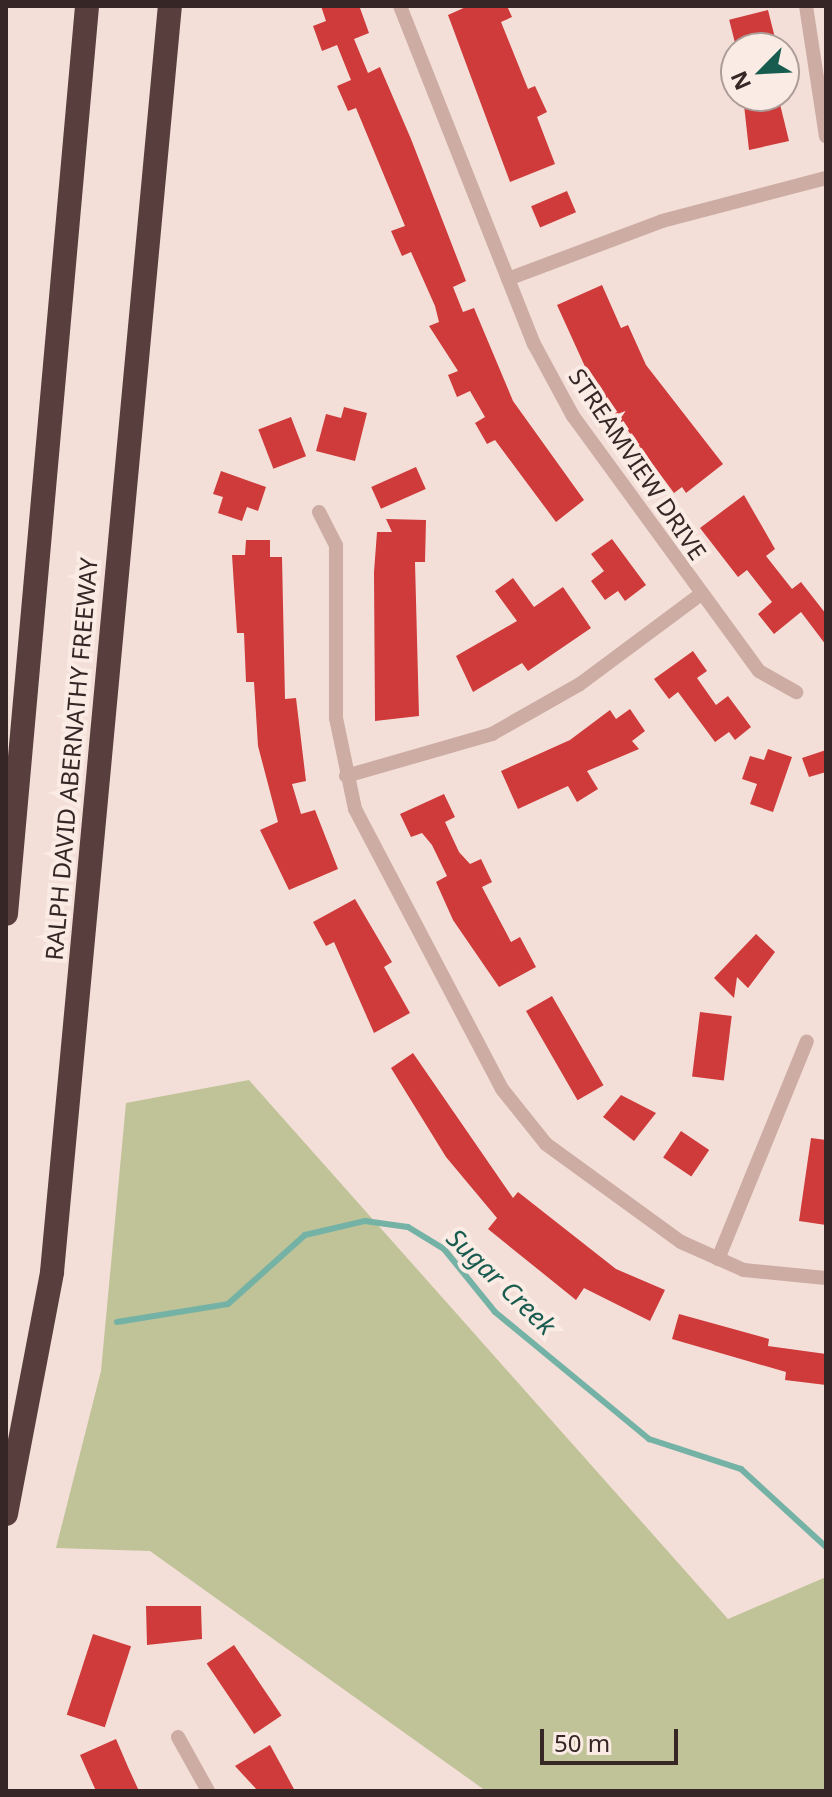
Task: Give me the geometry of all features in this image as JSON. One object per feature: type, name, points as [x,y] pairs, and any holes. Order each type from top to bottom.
[{"type":"highway","points":[[6,914],[87,6]]},
{"type":"highway","name":"RALPH DAVID ABERNATHY FREEWAY","points":[[6,1514],[52,1272],[170,6]]},
{"type":"street","name":"STREAMVIEW DRIVE","points":[[400,6],[508,279],[573,416],[759,671],[796,692]]},
{"type":"street","points":[[806,6],[826,136]]},
{"type":"street","points":[[508,279],[662,221],[826,178]]},
{"type":"street","points":[[319,512],[336,545],[336,718],[346,776],[401,903],[525,1120],[585,1175],[718,1259],[776,1278],[826,1278]]},
{"type":"street","points":[[346,776],[492,734],[580,684],[701,594]]},
{"type":"street","points":[[718,1259],[807,1041]]},
{"type":"street","points":[[178,1737],[208,1791]]},
{"type":"green space","points":[[249,1080],[728,1619],[826,1577],[826,1791],[486,1791],[150,1551],[56,1548],[101,1371],[126,1103]]},
{"type":"building","points":[[321,6],[360,8],[369,33],[354,39],[368,73],[380,67],[411,139],[466,281],[453,287],[463,312],[474,308],[513,401],[584,500],[556,522],[495,440],[487,444],[475,423],[485,417],[470,391],[457,397],[448,375],[458,371],[429,326],[439,322],[435,306],[411,252],[402,256],[391,231],[405,226],[356,108],[348,111],[337,86],[351,80],[337,45],[322,51],[313,26],[326,21]]},
{"type":"building","points":[[468,6],[507,6],[512,17],[501,22],[528,89],[535,86],[547,112],[537,117],[555,164],[510,182],[448,15]]},
{"type":"building","points":[[768,10],[773,32],[732,32],[729,20]]},
{"type":"building","points":[[745,112],[782,112],[789,141],[749,150]]},
{"type":"building","points":[[567,191],[576,212],[540,227],[531,206]]},
{"type":"building","points":[[602,285],[621,328],[628,325],[646,365],[723,464],[686,493],[682,487],[674,493],[592,382],[557,305]]},
{"type":"building","points":[[344,407],[367,413],[355,461],[316,451],[326,414],[341,418]]},
{"type":"building","points":[[291,417],[306,456],[273,469],[258,430]]},
{"type":"building","points":[[416,467],[426,489],[381,509],[371,487]]},
{"type":"building","points":[[221,471],[266,487],[258,511],[247,507],[242,521],[218,513],[223,497],[213,494]]},
{"type":"building","points":[[744,495],[775,549],[766,556],[792,589],[801,582],[826,614],[826,645],[801,612],[774,634],[758,614],[772,602],[747,570],[738,577],[700,528]]},
{"type":"building","points":[[386,519],[426,520],[425,562],[415,562],[419,716],[375,721],[374,572],[377,532],[392,532]]},
{"type":"building","points":[[612,539],[646,585],[625,601],[618,591],[605,600],[591,581],[604,571],[591,554]]},
{"type":"building","points":[[246,540],[270,540],[270,557],[282,557],[285,699],[296,698],[306,781],[292,784],[301,814],[315,810],[338,869],[289,890],[260,830],[278,822],[258,746],[254,682],[246,682],[244,633],[237,633],[232,555],[245,555]]},
{"type":"building","points":[[513,578],[534,607],[563,587],[591,628],[528,671],[522,663],[473,692],[456,656],[517,621],[495,591]]},
{"type":"building","points":[[693,651],[707,671],[697,678],[716,705],[728,696],[751,727],[735,740],[729,732],[715,742],[678,692],[669,699],[654,679]]},
{"type":"building","points":[[630,709],[645,731],[632,741],[639,749],[587,771],[598,789],[577,802],[568,786],[518,809],[501,771],[570,740],[610,710],[616,719]]},
{"type":"building","points":[[768,749],[792,757],[773,812],[750,804],[757,784],[742,779],[750,756],[764,760]]},
{"type":"building","points":[[826,750],[826,772],[809,777],[802,758]]},
{"type":"building","points":[[444,794],[455,817],[445,822],[459,852],[470,864],[481,859],[492,882],[482,887],[511,942],[520,937],[536,967],[499,987],[453,920],[436,882],[447,876],[432,845],[422,833],[411,837],[400,814]]},
{"type":"building","points":[[355,899],[392,962],[384,967],[410,1013],[374,1033],[334,942],[326,946],[313,922]]},
{"type":"building","points":[[756,934],[775,952],[748,988],[737,977],[734,998],[714,978]]},
{"type":"building","points":[[552,996],[604,1085],[578,1100],[526,1011]]},
{"type":"building","points":[[700,1012],[732,1016],[724,1080],[692,1077]]},
{"type":"building","points":[[413,1053],[513,1198],[518,1192],[616,1269],[665,1290],[650,1321],[584,1288],[576,1300],[488,1229],[497,1218],[446,1157],[391,1068]]},
{"type":"building","points":[[621,1095],[656,1113],[634,1141],[603,1117]]},
{"type":"building","points":[[681,1131],[709,1150],[691,1177],[663,1158]]},
{"type":"building","points":[[811,1138],[826,1140],[826,1225],[799,1221]]},
{"type":"building","points":[[679,1314],[769,1339],[768,1346],[826,1354],[826,1385],[785,1380],[786,1372],[672,1339]]},
{"type":"building","points":[[146,1606],[201,1606],[202,1639],[147,1645]]},
{"type":"building","points":[[93,1634],[131,1646],[105,1727],[67,1715]]},
{"type":"building","points":[[234,1645],[282,1715],[254,1734],[207,1663]]},
{"type":"building","points":[[116,1739],[139,1791],[96,1791],[80,1755]]},
{"type":"building","points":[[270,1745],[295,1791],[258,1791],[235,1766]]},
{"type":"waterway","name":"Sugar Creek","points":[[117,1322],[228,1304],[305,1235],[365,1221],[408,1227],[444,1249],[495,1312],[649,1439],[741,1469],[826,1547]]}]
